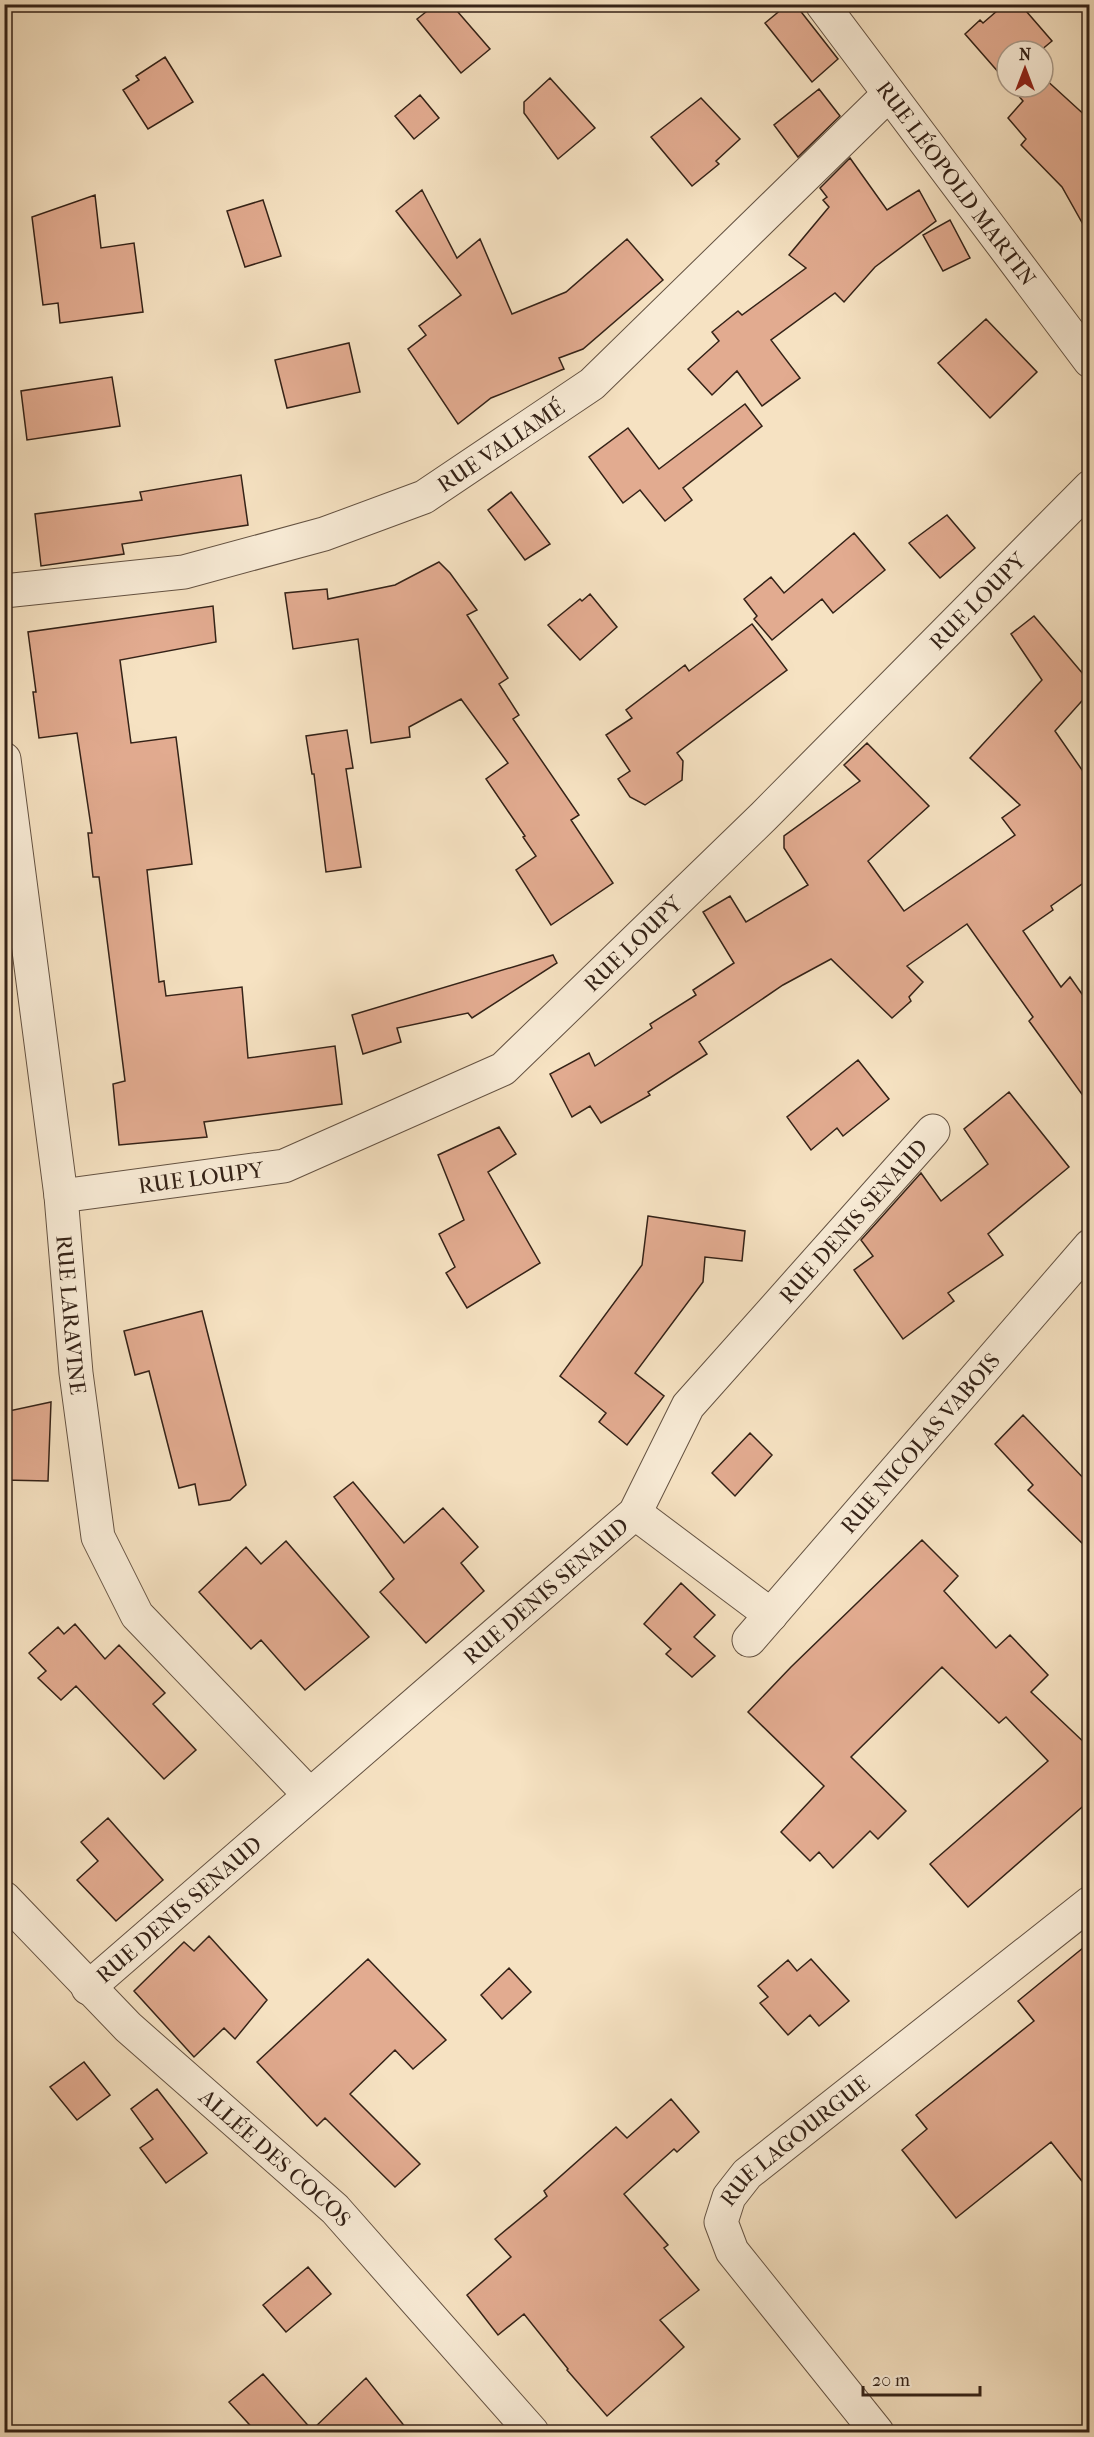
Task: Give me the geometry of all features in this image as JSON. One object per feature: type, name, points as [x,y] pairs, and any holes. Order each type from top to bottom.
[{"type":"street","name":"RUE LÉOPOLD MARTIN","points":[[822,4],[1089,361]]},
{"type":"street","name":"RUE VALIAMÉ","points":[[4,591],[184,572],[324,534],[424,497],[592,384],[889,94]]},
{"type":"street","name":"RUE LOUPY","points":[[61,1196],[284,1166],[503,1069],[764,816],[1089,487]]},
{"type":"street","name":"RUE LARAVINE","points":[[4,759],[61,1196],[76,1372],[98,1537],[137,1615],[309,1794]]},
{"type":"street","name":"RUE DENIS SENAUD","points":[[88,1988],[635,1513],[688,1406],[933,1131]]},
{"type":"street","name":"RUE NICOLAS VABOIS","points":[[749,1640],[1089,1246]]},
{"type":"street","points":[[635,1513],[771,1615]]},
{"type":"street","name":"ALLÉE DES COCOS","points":[[4,1898],[88,1988],[128,2027],[335,2209],[532,2433]]},
{"type":"street","name":"RUE LAGOURGUE","points":[[877,2433],[732,2251],[721,2222],[729,2197],[747,2174],[1089,1903]]},
{"type":"building","points":[[436,4],[451,4],[490,49],[461,73],[417,19]]},
{"type":"building","points":[[788,4],[795,4],[838,59],[812,82],[765,23]]},
{"type":"building","points":[[1005,4],[1020,4],[1050,39],[995,39],[995,68],[965,34],[980,20],[983,23]]},
{"type":"building","points":[[165,57],[193,102],[148,129],[123,90],[139,80],[136,76]]},
{"type":"building","points":[[550,78],[595,128],[558,159],[524,113],[524,102]]},
{"type":"building","points":[[1055,88],[1089,119],[1089,235],[1062,187],[1021,145],[1026,139],[1008,118],[1023,101],[1021,99],[1055,99]]},
{"type":"building","points":[[819,89],[840,116],[798,157],[774,125]]},
{"type":"building","points":[[420,95],[439,118],[414,139],[395,116]]},
{"type":"building","points":[[701,98],[740,139],[716,161],[719,164],[692,186],[651,137]]},
{"type":"building","points":[[850,158],[887,210],[919,190],[936,221],[875,267],[844,302],[835,293],[771,340],[800,378],[762,406],[737,371],[712,395],[688,369],[719,341],[712,332],[738,311],[742,315],[806,268],[789,255],[829,207],[823,200],[827,197],[820,188]]},
{"type":"building","points":[[422,190],[457,258],[480,239],[512,314],[566,292],[627,239],[663,280],[583,349],[559,358],[564,369],[491,398],[458,424],[408,349],[426,335],[419,326],[461,295],[396,211]]},
{"type":"building","points":[[95,195],[101,248],[134,243],[143,312],[60,323],[58,303],[43,305],[32,217]]},
{"type":"building","points":[[263,200],[281,256],[245,267],[227,211]]},
{"type":"building","points":[[950,220],[970,258],[943,271],[923,235]]},
{"type":"building","points":[[986,319],[1037,372],[990,418],[938,363]]},
{"type":"building","points":[[349,343],[360,392],[287,408],[275,360]]},
{"type":"building","points":[[112,377],[120,426],[27,440],[21,391]]},
{"type":"building","points":[[745,404],[762,426],[683,488],[692,500],[665,521],[640,490],[623,503],[589,457],[628,428],[659,469]]},
{"type":"building","points":[[241,475],[248,525],[122,544],[124,554],[41,566],[35,514],[142,500],[140,492]]},
{"type":"building","points":[[511,492],[550,544],[525,560],[488,510]]},
{"type":"building","points":[[947,515],[975,548],[940,578],[909,543]]},
{"type":"building","points":[[854,533],[885,570],[833,613],[822,599],[772,640],[754,619],[757,616],[744,599],[771,577],[784,593]]},
{"type":"building","points":[[439,562],[477,610],[467,615],[508,678],[499,684],[519,715],[513,719],[579,815],[571,820],[613,883],[551,925],[516,870],[536,856],[486,779],[508,763],[461,699],[409,727],[410,737],[371,743],[358,639],[293,649],[285,593],[327,589],[328,599],[395,585]]},
{"type":"building","points":[[590,594],[617,627],[580,660],[548,625],[580,599],[582,601]]},
{"type":"building","points":[[213,606],[216,642],[120,660],[131,743],[176,737],[192,864],[147,870],[159,982],[164,981],[166,996],[242,987],[248,1058],[335,1046],[342,1104],[204,1122],[207,1137],[119,1145],[113,1084],[125,1081],[99,877],[93,877],[88,833],[92,833],[77,733],[39,738],[28,632]]},
{"type":"building","points":[[1034,616],[1089,681],[1089,693],[1055,731],[1089,780],[1089,879],[1051,906],[1053,910],[1023,931],[1061,987],[1070,977],[1089,1004],[1089,1104],[1029,1021],[1033,1017],[967,924],[907,966],[923,982],[909,997],[911,1001],[892,1018],[831,959],[783,985],[699,1042],[707,1054],[648,1092],[650,1095],[601,1123],[590,1106],[572,1117],[550,1074],[589,1053],[595,1066],[652,1028],[650,1024],[696,995],[693,990],[734,963],[703,912],[730,896],[746,922],[808,885],[784,848],[784,836],[860,781],[844,765],[867,743],[929,806],[868,861],[904,911],[1015,835],[1002,818],[1020,805],[970,758],[1042,680],[1011,634]]},
{"type":"building","points":[[752,624],[787,670],[677,753],[683,761],[682,780],[645,805],[630,797],[618,779],[630,771],[606,735],[632,718],[626,710],[685,665],[689,671]]},
{"type":"building","points":[[347,730],[353,768],[346,769],[361,867],[326,872],[314,774],[312,774],[306,736]]},
{"type":"building","points":[[553,955],[557,963],[472,1018],[468,1013],[397,1028],[401,1042],[363,1054],[352,1015]]},
{"type":"building","points":[[858,1060],[889,1099],[843,1136],[837,1128],[811,1150],[787,1117]]},
{"type":"building","points":[[1009,1092],[1069,1167],[988,1234],[1003,1255],[948,1293],[954,1301],[903,1339],[854,1270],[873,1256],[861,1240],[921,1173],[941,1201],[988,1164],[964,1129]]},
{"type":"building","points":[[499,1127],[516,1154],[488,1172],[540,1263],[467,1308],[446,1273],[455,1267],[439,1234],[464,1220],[438,1155]]},
{"type":"building","points":[[648,1216],[745,1231],[742,1261],[705,1257],[703,1282],[635,1373],[664,1396],[627,1445],[599,1422],[606,1413],[560,1376],[642,1265]]},
{"type":"building","points":[[202,1311],[246,1485],[230,1500],[199,1505],[195,1484],[179,1488],[149,1371],[135,1375],[124,1331]]},
{"type":"building","points":[[51,1402],[48,1481],[4,1480],[4,1412]]},
{"type":"building","points":[[1023,1415],[1089,1484],[1089,1550],[1028,1490],[1033,1485],[995,1444]]},
{"type":"building","points":[[750,1433],[772,1455],[735,1496],[712,1473]]},
{"type":"building","points":[[353,1482],[404,1543],[443,1508],[478,1547],[461,1563],[484,1591],[426,1643],[380,1592],[394,1579],[334,1497]]},
{"type":"building","points":[[922,1540],[958,1576],[944,1591],[996,1648],[1010,1635],[1048,1675],[1031,1692],[1089,1747],[1089,1801],[968,1907],[930,1864],[1048,1761],[1006,1717],[999,1723],[942,1667],[851,1757],[906,1811],[878,1839],[870,1831],[833,1868],[819,1852],[810,1861],[781,1832],[824,1786],[748,1712]]},
{"type":"building","points":[[286,1541],[369,1637],[305,1690],[261,1640],[251,1649],[199,1592],[246,1547],[261,1564]]},
{"type":"building","points":[[681,1583],[715,1615],[694,1637],[715,1656],[692,1677],[666,1654],[671,1649],[644,1624]]},
{"type":"building","points":[[75,1624],[105,1659],[119,1645],[165,1693],[153,1704],[196,1750],[164,1779],[76,1686],[61,1700],[38,1678],[46,1671],[29,1653],[58,1627],[64,1634]]},
{"type":"building","points":[[108,1818],[163,1880],[116,1921],[77,1880],[98,1861],[81,1842]]},
{"type":"building","points":[[209,1936],[267,2000],[235,2039],[224,2028],[194,2057],[134,1991],[184,1942],[194,1951]]},
{"type":"building","points":[[1089,1943],[1089,2190],[1051,2142],[956,2218],[902,2150],[927,2129],[916,2115],[1034,2021],[1018,2001]]},
{"type":"building","points":[[368,1959],[446,2040],[413,2069],[395,2050],[350,2094],[420,2164],[395,2187],[325,2118],[317,2126],[257,2062]]},
{"type":"building","points":[[811,1959],[849,2001],[819,2026],[810,2015],[788,2035],[760,2003],[768,1997],[758,1986],[788,1960],[797,1971]]},
{"type":"building","points":[[509,1968],[531,1992],[502,2019],[481,1995]]},
{"type":"building","points":[[84,2062],[110,2095],[77,2120],[50,2087]]},
{"type":"building","points":[[157,2089],[207,2153],[166,2183],[140,2148],[153,2139],[131,2109]]},
{"type":"building","points":[[671,2099],[699,2132],[677,2152],[674,2149],[624,2194],[668,2245],[664,2248],[699,2290],[660,2320],[684,2347],[607,2416],[567,2370],[524,2314],[498,2335],[467,2295],[511,2257],[495,2239],[547,2196],[544,2191],[616,2127],[627,2138]]},
{"type":"building","points":[[308,2267],[331,2294],[286,2332],[263,2305]]},
{"type":"building","points":[[263,2374],[312,2430],[366,2378],[410,2433],[257,2433],[229,2402]]}]
